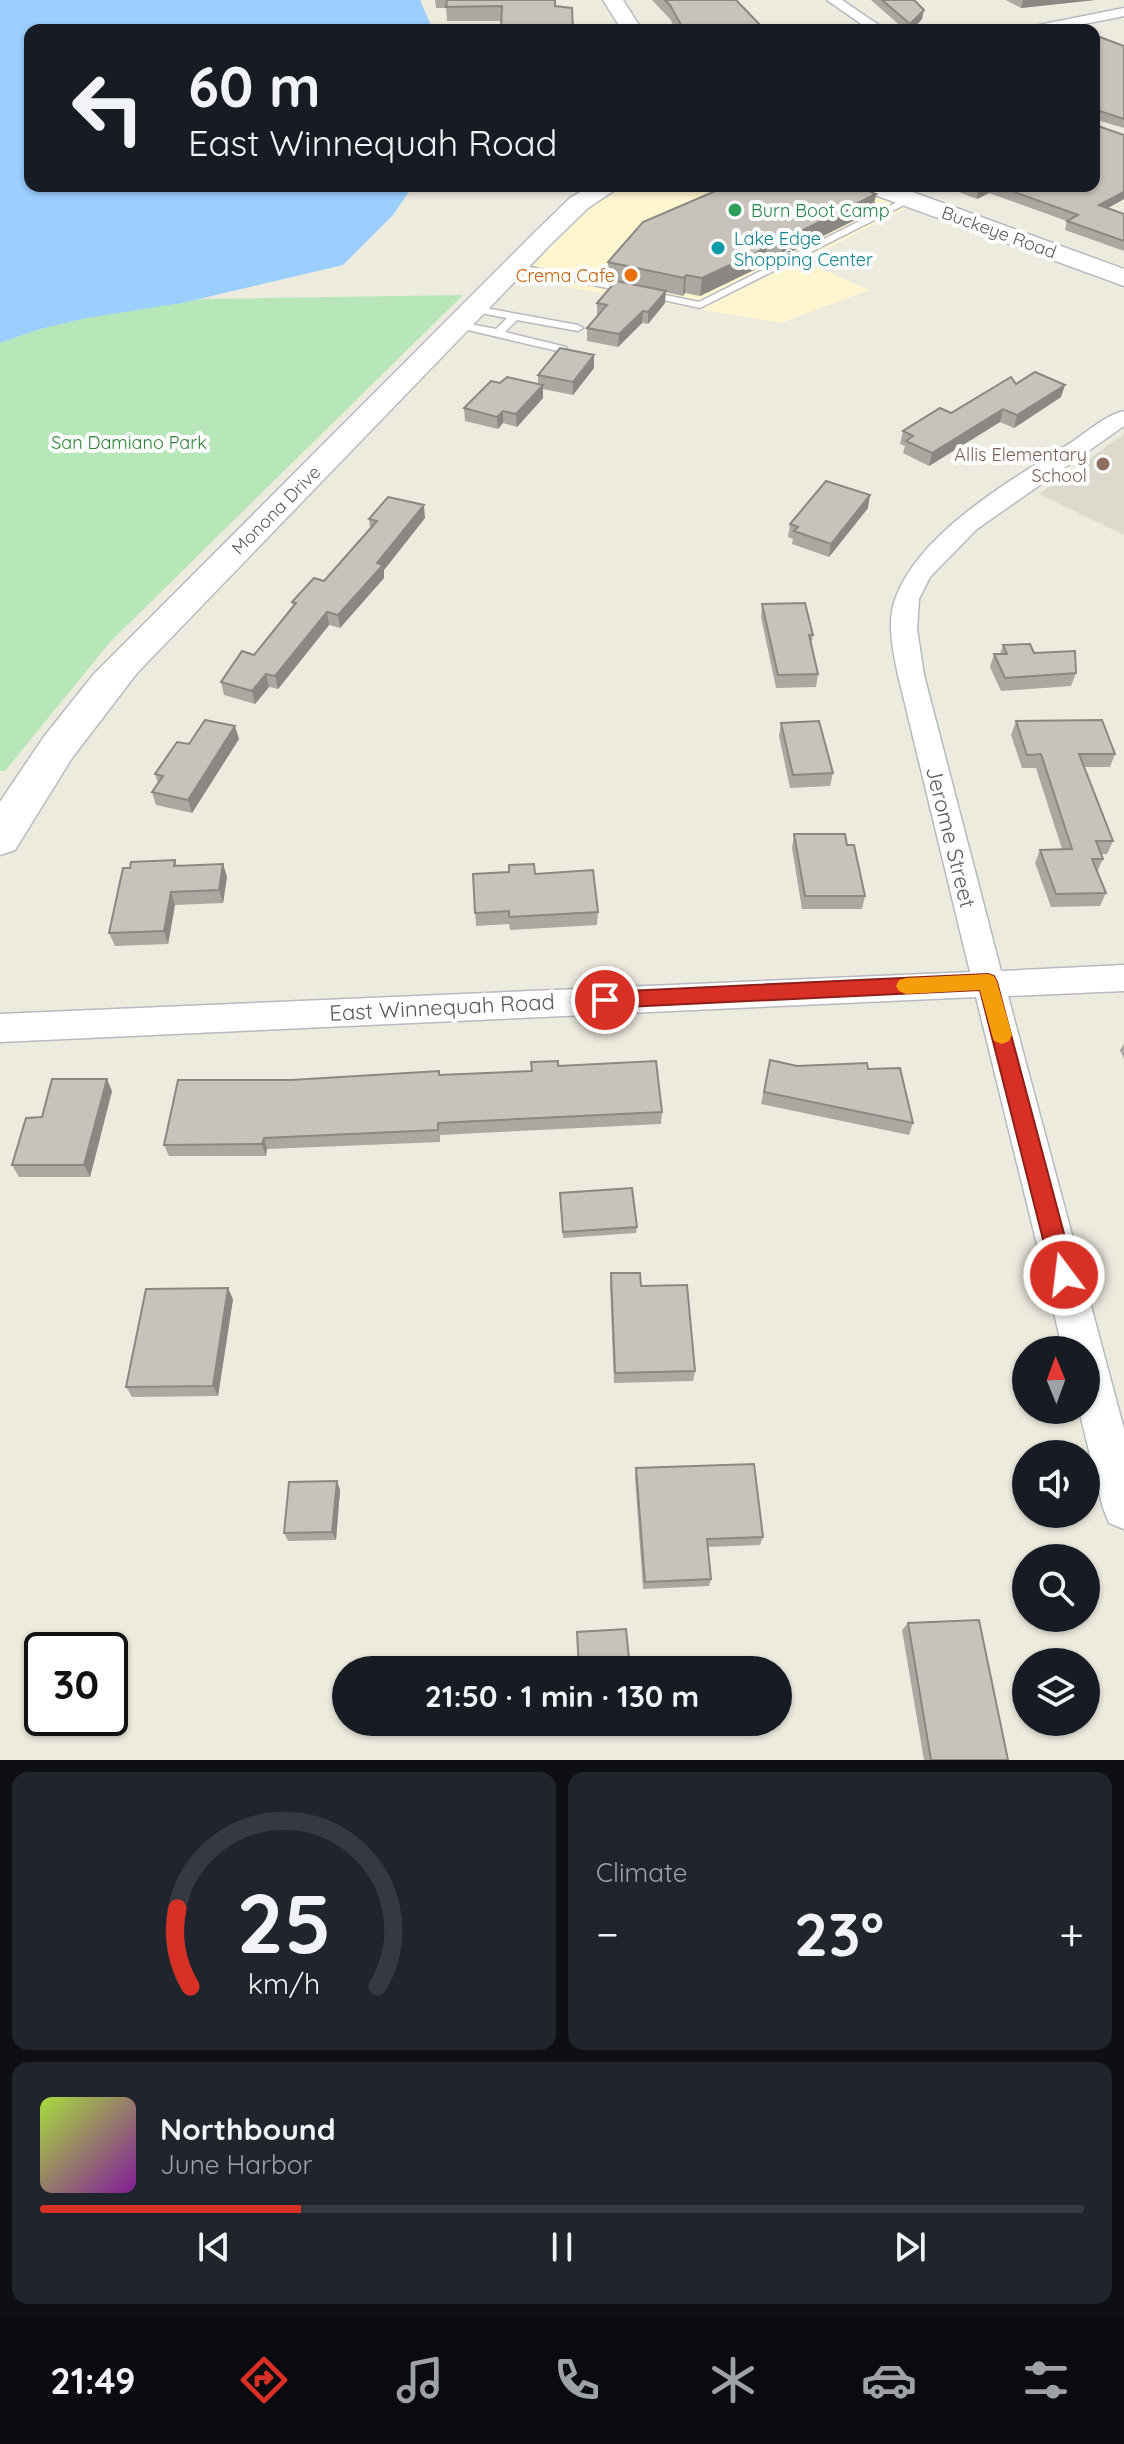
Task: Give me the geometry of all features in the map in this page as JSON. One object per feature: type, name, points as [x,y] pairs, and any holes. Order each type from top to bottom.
[{"type":"street","points":[[613,0],[628,24]]},
{"type":"street","points":[[833,0],[870,24]]},
{"type":"street","points":[[1093,5],[1121,16]]},
{"type":"street","points":[[1071,24],[1121,16]]},
{"type":"street","points":[[1095,24],[1121,16]]},
{"type":"street","name":"Buckeye Road","points":[[890,192],[1124,278]]},
{"type":"street","name":"Monona Drive","points":[[0,839],[39,774],[83,712],[124,664],[583,195]]},
{"type":"street","name":"Jerome Street","points":[[1079,1336],[910,669],[907,599],[931,559],[964,528],[1124,417]]},
{"type":"street","name":"East Winnequah Road","points":[[0,1028],[1124,978]]},
{"type":"street","points":[[1100,1415],[1124,1508]]},
{"type":"lane","points":[[515,267],[700,305],[909,199]]},
{"type":"lane","points":[[466,317],[514,317],[578,328]]},
{"type":"lane","points":[[466,317],[498,333],[562,349]]},
{"type":"lane","points":[[498,333],[514,317]]},
{"type":"shaded area","points":[[589,192],[890,192],[918,202],[803,261],[869,290],[781,323],[506,277]]},
{"type":"shaded area","name":"Allis Elementary School","points":[[1124,434],[1124,535],[1039,494]]},
{"type":"green space","name":"San Damiano Park","points":[[463,295],[110,642],[5,771],[0,771],[0,343],[40,329],[87,318],[202,299]]},
{"type":"water","points":[[0,0],[420,0],[430,24],[24,24],[24,192],[409,192],[393,215],[343,265],[182,303],[87,318],[40,329],[0,343]]},
{"type":"building","points":[[447,0],[555,0],[555,6],[572,8],[573,24],[501,24],[502,6],[446,7]]},
{"type":"building","points":[[665,0],[736,0],[759,24],[681,24]]},
{"type":"building","points":[[882,0],[914,0],[924,10],[910,24]]},
{"type":"building","points":[[1100,37],[1124,46],[1124,119],[1100,111]]},
{"type":"building","points":[[1100,127],[1124,135],[1124,192],[1099,205],[1124,214],[1124,241],[1067,221],[1078,215],[1015,192],[1100,192]]},
{"type":"building","name":"Lake Edge Shopping Center","points":[[713,192],[876,194],[783,240],[768,237],[760,251],[702,278],[686,275],[684,278],[608,262],[643,222]]},
{"type":"building","points":[[616,281],[666,291],[648,312],[643,311],[619,334],[587,328],[607,305],[597,303]]},
{"type":"building","points":[[560,348],[594,355],[573,382],[538,375]]},
{"type":"building","points":[[1035,372],[1065,385],[1017,415],[1003,409],[932,453],[906,441],[913,436],[903,431],[940,408],[951,413],[1011,377],[1016,384]]},
{"type":"building","points":[[507,377],[543,385],[516,414],[503,411],[497,417],[464,408],[491,381],[500,383]]},
{"type":"building","points":[[826,481],[870,495],[831,544],[794,531],[798,527],[790,524]]},
{"type":"building","points":[[388,497],[424,505],[377,563],[383,565],[338,615],[327,612],[275,676],[266,674],[252,691],[221,682],[242,651],[254,655],[296,603],[292,602],[314,578],[324,581],[377,521],[369,519]]},
{"type":"building","points":[[805,603],[818,674],[778,675],[762,604]]},
{"type":"building","points":[[1030,644],[1034,653],[1075,651],[1076,673],[1005,678],[994,654],[1007,654],[1003,645]]},
{"type":"building","points":[[205,720],[235,726],[188,800],[152,792],[163,776],[155,774],[177,742],[189,744]]},
{"type":"building","points":[[1102,720],[1115,754],[1079,754],[1113,841],[1096,841],[1103,859],[1092,859],[1106,893],[1056,894],[1040,850],[1072,849],[1041,754],[1027,755],[1016,721]]},
{"type":"building","points":[[819,721],[833,773],[793,775],[781,723]]},
{"type":"building","points":[[794,834],[845,834],[847,845],[854,845],[865,896],[805,896]]},
{"type":"building","points":[[175,860],[174,866],[223,864],[219,890],[171,892],[164,931],[109,933],[123,868],[130,868],[131,862]]},
{"type":"building","points":[[534,864],[535,874],[593,870],[598,912],[509,917],[509,911],[475,913],[473,874],[509,872],[509,865]]},
{"type":"building","points":[[770,1060],[797,1066],[867,1063],[868,1069],[900,1068],[913,1123],[764,1092]]},
{"type":"building","points":[[558,1061],[558,1066],[656,1061],[662,1112],[438,1123],[438,1130],[264,1138],[262,1144],[164,1145],[178,1080],[291,1080],[439,1071],[439,1075],[532,1071],[531,1062]]},
{"type":"building","points":[[52,1079],[107,1079],[84,1165],[12,1165],[26,1118],[42,1117]]},
{"type":"building","points":[[632,1188],[637,1227],[563,1232],[560,1193]]},
{"type":"building","points":[[611,1273],[640,1273],[641,1286],[687,1285],[695,1371],[615,1373]]},
{"type":"building","points":[[228,1288],[213,1386],[126,1387],[146,1289]]},
{"type":"building","points":[[754,1464],[763,1537],[707,1539],[711,1579],[645,1582],[636,1468]]},
{"type":"building","points":[[337,1481],[332,1532],[284,1533],[289,1482]]},
{"type":"building","points":[[979,1620],[1008,1760],[931,1760],[908,1623]]},
{"type":"building","points":[[626,1629],[629,1656],[578,1656],[577,1632]]},
{"type":"slow traffic","points":[[906,986],[988,982],[1002,1035]]},
{"type":"place","name":"Burn Boot Camp","points":[[735,210]]},
{"type":"place","name":"Lake Edge Shopping Center","points":[[718,248]]},
{"type":"place","name":"Crema Cafe","points":[[631,275]]},
{"type":"place","name":"Allis Elementary School","points":[[1103,464]]},
{"type":"route","points":[[605,1000],[988,982],[1064,1275]]}]
